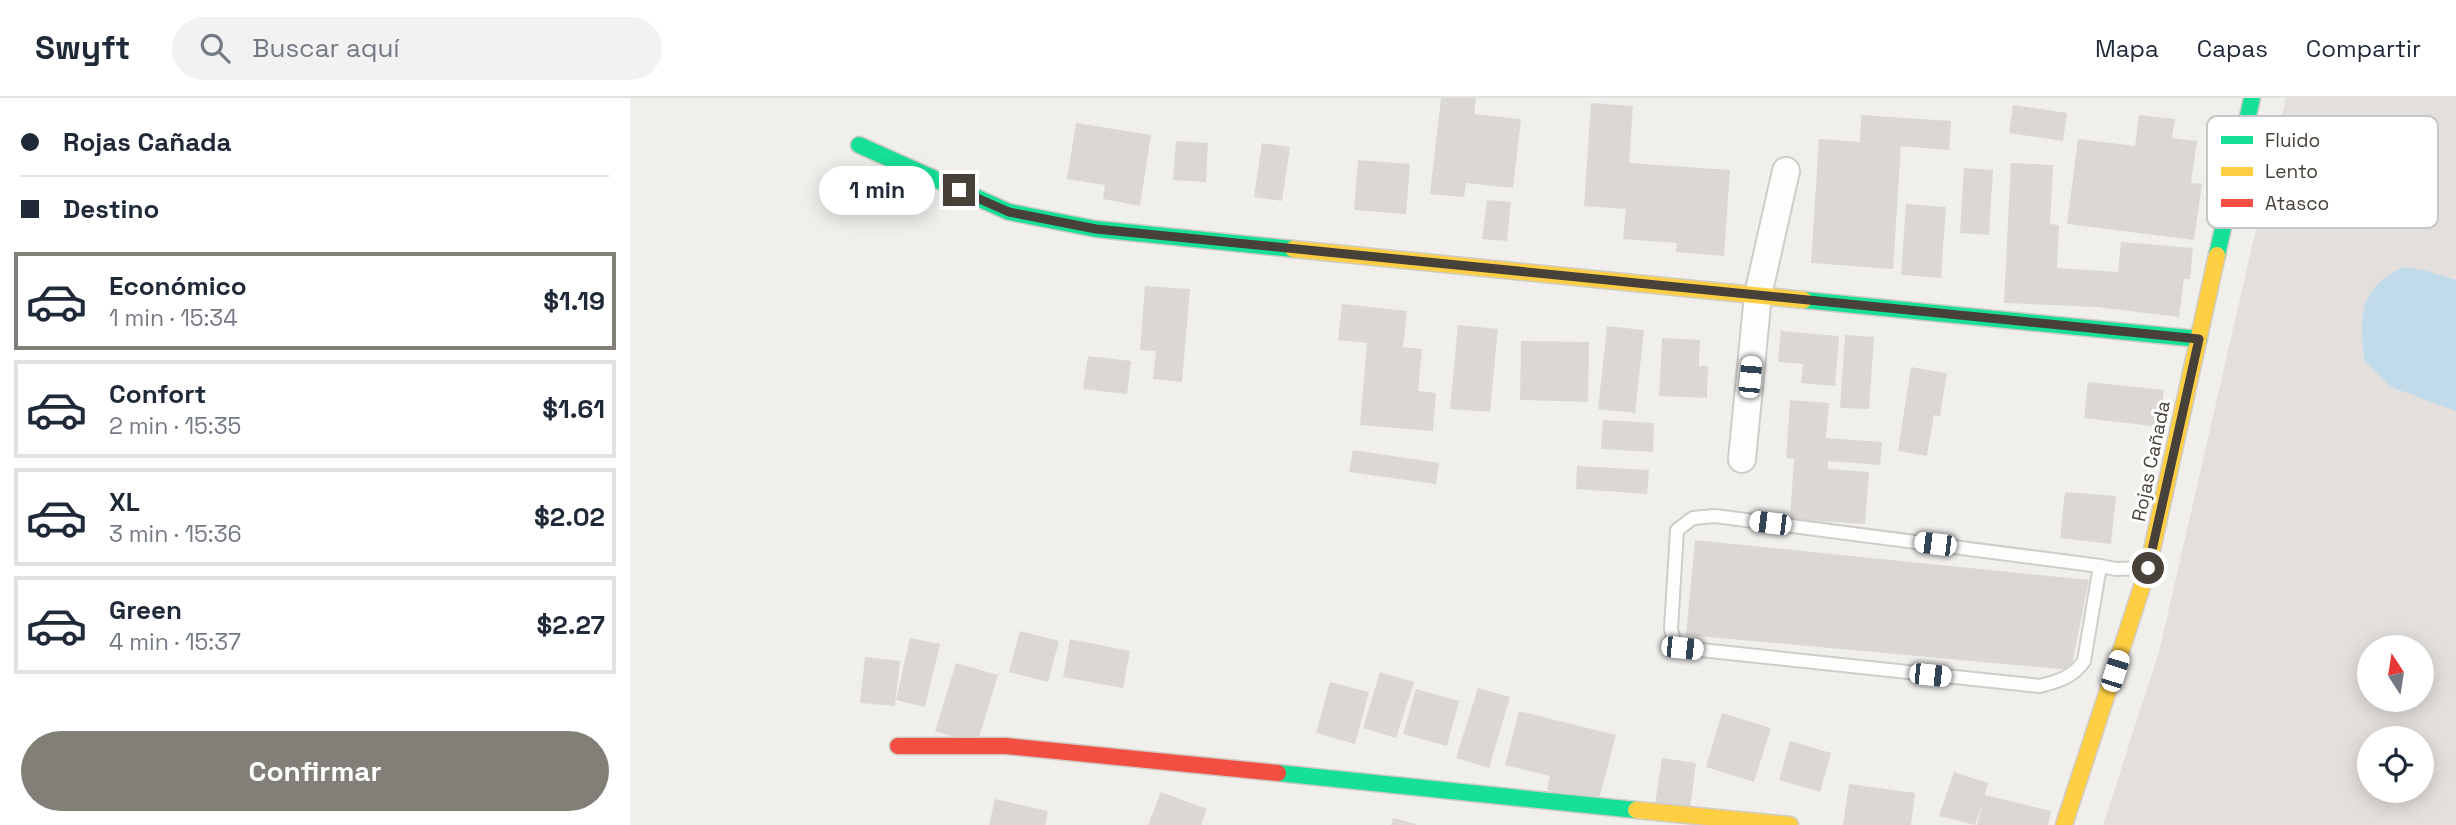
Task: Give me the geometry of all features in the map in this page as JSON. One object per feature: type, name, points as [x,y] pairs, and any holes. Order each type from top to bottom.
[{"type":"street","name":"Rojas Cañada","points":[[2248,116],[2252,98]]},
{"type":"street","points":[[859,145],[1009,212],[1096,229],[2199,339]]},
{"type":"street","points":[[1742,459],[1758,295],[1786,171]]},
{"type":"street","name":"Rojas Cañada","points":[[2064,825],[2148,568],[2223,228]]},
{"type":"street","points":[[898,746],[1006,747],[1790,825]]},
{"type":"lane","points":[[2100,566],[2084,661],[2076,673],[2061,681],[2040,686],[1682,648],[1674,641],[1671,629],[1677,530],[1693,518],[1716,516],[2100,566],[2116,569],[2148,568]]},
{"type":"shaded area","points":[[2286,98],[2456,98],[2456,825],[2103,825],[2159,652],[2256,228],[2438,228],[2438,116],[2282,116]]},
{"type":"water","points":[[2403,267],[2420,269],[2456,280],[2456,411],[2391,387],[2364,360],[2362,330],[2365,305],[2377,285]]},
{"type":"building","points":[[1441,98],[1476,98],[1474,114],[1521,119],[1513,188],[1466,183],[1464,197],[1430,194]]},
{"type":"building","points":[[1591,103],[1633,106],[1629,163],[1730,170],[1724,256],[1676,252],[1677,243],[1623,239],[1626,209],[1584,206]]},
{"type":"building","points":[[2013,105],[2067,113],[2063,141],[2009,133]]},
{"type":"building","points":[[1861,115],[1951,121],[1949,150],[1901,146],[1893,269],[1811,263],[1819,139],[1860,142]]},
{"type":"building","points":[[2139,115],[2175,119],[2172,138],[2197,141],[2191,183],[2202,184],[2194,240],[2067,224],[2078,139],[2135,146]]},
{"type":"building","points":[[1076,123],[1151,135],[1140,206],[1103,199],[1105,185],[1067,179]]},
{"type":"building","points":[[1176,141],[1208,143],[1206,182],[1173,180]]},
{"type":"building","points":[[1262,143],[1290,147],[1282,201],[1254,197]]},
{"type":"building","points":[[1358,160],[1410,164],[1406,214],[1354,210]]},
{"type":"building","points":[[2011,163],[2053,165],[2050,224],[2059,225],[2057,268],[2118,272],[2121,242],[2193,248],[2190,279],[2184,279],[2179,317],[2096,307],[2004,303]]},
{"type":"building","points":[[1964,168],[1993,170],[1989,235],[1960,233]]},
{"type":"building","points":[[1487,200],[1511,202],[1507,241],[1482,239]]},
{"type":"building","points":[[1906,204],[1946,207],[1941,278],[1901,275]]},
{"type":"building","points":[[1145,286],[1190,289],[1182,382],[1153,379],[1156,351],[1140,350]]},
{"type":"building","points":[[1342,304],[1407,311],[1403,347],[1422,349],[1418,391],[1436,393],[1433,431],[1360,425],[1367,343],[1338,340]]},
{"type":"building","points":[[1458,325],[1498,329],[1490,412],[1450,409]]},
{"type":"building","points":[[1607,326],[1644,330],[1635,413],[1598,409]]},
{"type":"building","points":[[1781,331],[1839,336],[1835,386],[1801,383],[1803,364],[1778,362]]},
{"type":"building","points":[[1845,335],[1874,337],[1869,409],[1840,408]]},
{"type":"building","points":[[1662,338],[1700,340],[1699,366],[1708,366],[1707,398],[1659,396]]},
{"type":"building","points":[[1521,341],[1589,342],[1588,402],[1520,400]]},
{"type":"building","points":[[1088,356],[1131,361],[1127,394],[1083,389]]},
{"type":"building","points":[[1911,367],[1947,373],[1940,416],[1934,415],[1927,456],[1898,451]]},
{"type":"building","points":[[2088,382],[2164,390],[2160,427],[2084,418]]},
{"type":"building","points":[[1790,400],[1829,403],[1826,438],[1882,442],[1880,465],[1828,461],[1828,469],[1869,472],[1865,524],[1790,519],[1794,459],[1786,458]]},
{"type":"building","points":[[1603,420],[1654,423],[1653,452],[1601,449]]},
{"type":"building","points":[[1353,450],[1439,463],[1436,484],[1349,472]]},
{"type":"building","points":[[1577,466],[1649,470],[1647,494],[1576,489]]},
{"type":"building","points":[[2065,492],[2116,496],[2111,544],[2060,538]]},
{"type":"building","points":[[1695,540],[2089,580],[2071,670],[1686,635]]},
{"type":"building","points":[[1020,631],[1059,641],[1048,682],[1009,672]]},
{"type":"building","points":[[910,638],[940,644],[925,707],[896,700]]},
{"type":"building","points":[[1070,639],[1130,651],[1123,688],[1063,677]]},
{"type":"building","points":[[865,657],[900,661],[895,706],[860,703]]},
{"type":"building","points":[[956,663],[998,675],[977,744],[935,731]]},
{"type":"building","points":[[1380,672],[1414,682],[1396,738],[1363,728]]},
{"type":"building","points":[[1330,682],[1369,692],[1355,744],[1316,733]]},
{"type":"building","points":[[1478,688],[1510,697],[1489,768],[1456,758]]},
{"type":"building","points":[[1416,689],[1459,701],[1447,746],[1403,734]]},
{"type":"building","points":[[1519,711],[1616,735],[1598,803],[1547,790],[1550,776],[1505,765]]},
{"type":"building","points":[[1722,713],[1771,728],[1754,782],[1706,767]]},
{"type":"building","points":[[1790,741],[1831,753],[1820,792],[1779,780]]},
{"type":"building","points":[[1662,758],[1696,763],[1690,809],[1655,804]]},
{"type":"building","points":[[1954,772],[1988,783],[1985,795],[2051,811],[2048,825],[1977,825],[1983,801],[1975,825],[1939,816]]},
{"type":"building","points":[[1849,784],[1915,793],[1911,825],[1843,825]]},
{"type":"building","points":[[1161,792],[1207,809],[1201,825],[1148,825]]},
{"type":"building","points":[[995,799],[1048,811],[1045,825],[989,825]]},
{"type":"building","points":[[1393,818],[1416,824],[1416,825],[1391,825]]},
{"type":"traffic: fast","points":[[2248,116],[2252,98]]},
{"type":"traffic: fast","points":[[859,145],[1009,212],[1096,229],[1293,249]]},
{"type":"traffic: fast","points":[[2217,255],[2223,228]]},
{"type":"traffic: fast","points":[[1804,300],[2199,339]]},
{"type":"traffic: fast","points":[[1278,773],[1636,810]]},
{"type":"traffic: slow","points":[[1293,249],[1804,300]]},
{"type":"traffic: slow","points":[[2064,825],[2148,568],[2217,255]]},
{"type":"traffic: slow","points":[[1636,810],[1790,825]]},
{"type":"traffic: jam","points":[[898,746],[1006,746],[1278,773]]},
{"type":"route","points":[[959,190],[1009,212],[1096,229],[2199,339],[2148,568]]}]
